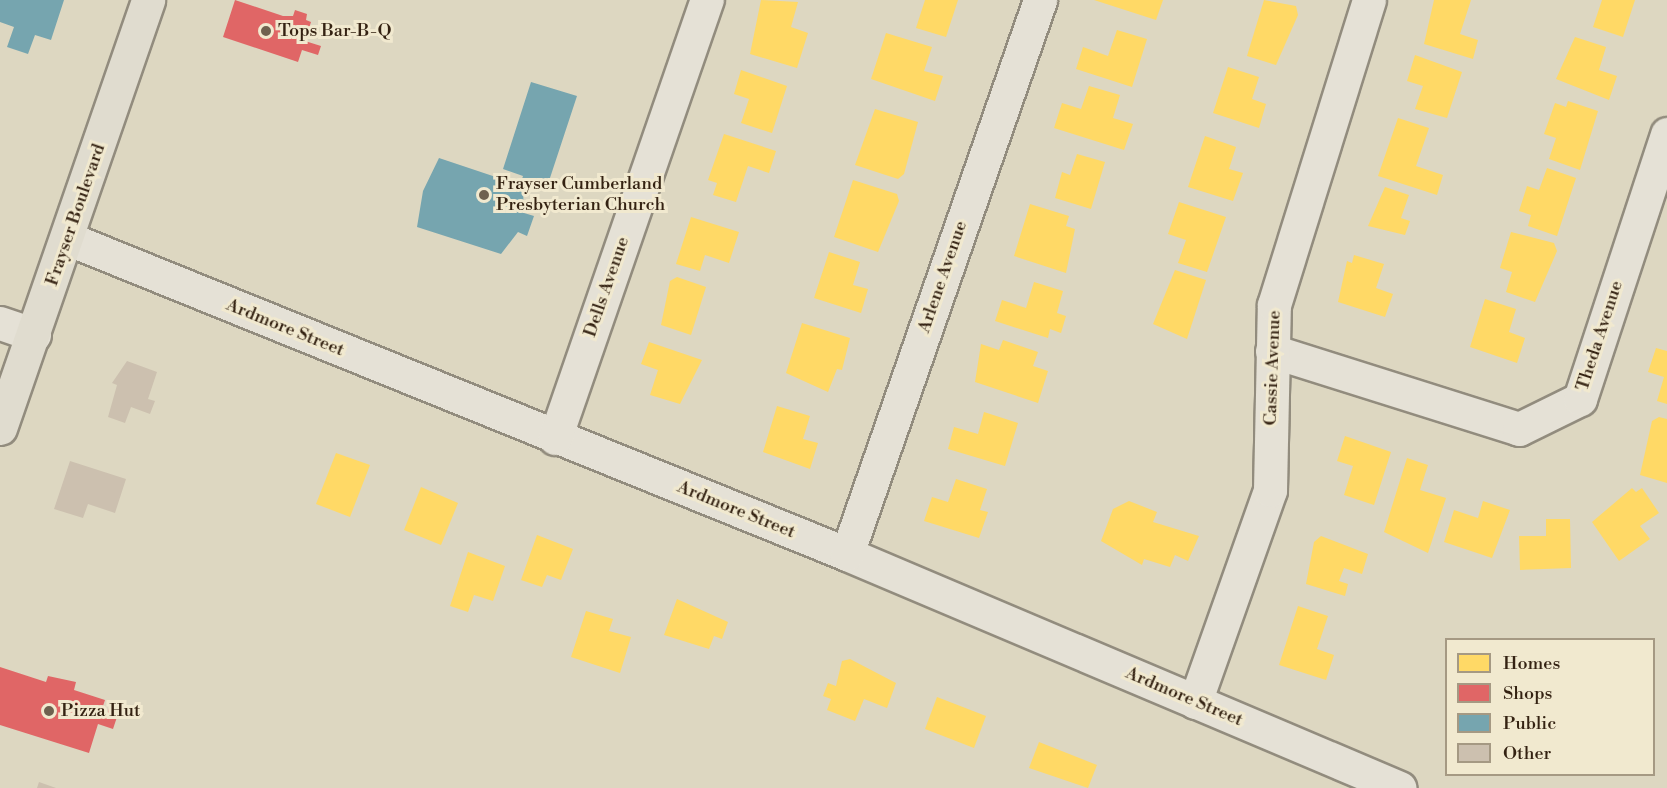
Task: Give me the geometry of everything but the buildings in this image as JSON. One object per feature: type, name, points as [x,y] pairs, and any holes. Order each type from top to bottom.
[{"type":"main road","name":"Frayser Boulevard","points":[[0,428],[69,239],[148,0]]},
{"type":"street","name":"Dells Avenue","points":[[555,438],[707,0]]},
{"type":"street","name":"Arlene Avenue","points":[[847,554],[1040,0]]},
{"type":"street","name":"Cassie Avenue","points":[[1196,702],[1270,490],[1274,305],[1369,0]]},
{"type":"street","name":"Theda Avenue","points":[[1272,351],[1519,429],[1580,399],[1667,134]]},
{"type":"street","name":"Ardmore Street","points":[[69,239],[555,438],[847,554],[1400,788]]},
{"type":"street","points":[[0,323],[34,335]]},
{"type":"place","name":"Tops Bar-B-Q","points":[[266,31]]},
{"type":"place","name":"Frayser Cumberland Presbyterian Church","points":[[484,195]]},
{"type":"place","name":"Pizza Hut","points":[[49,711]]}]
